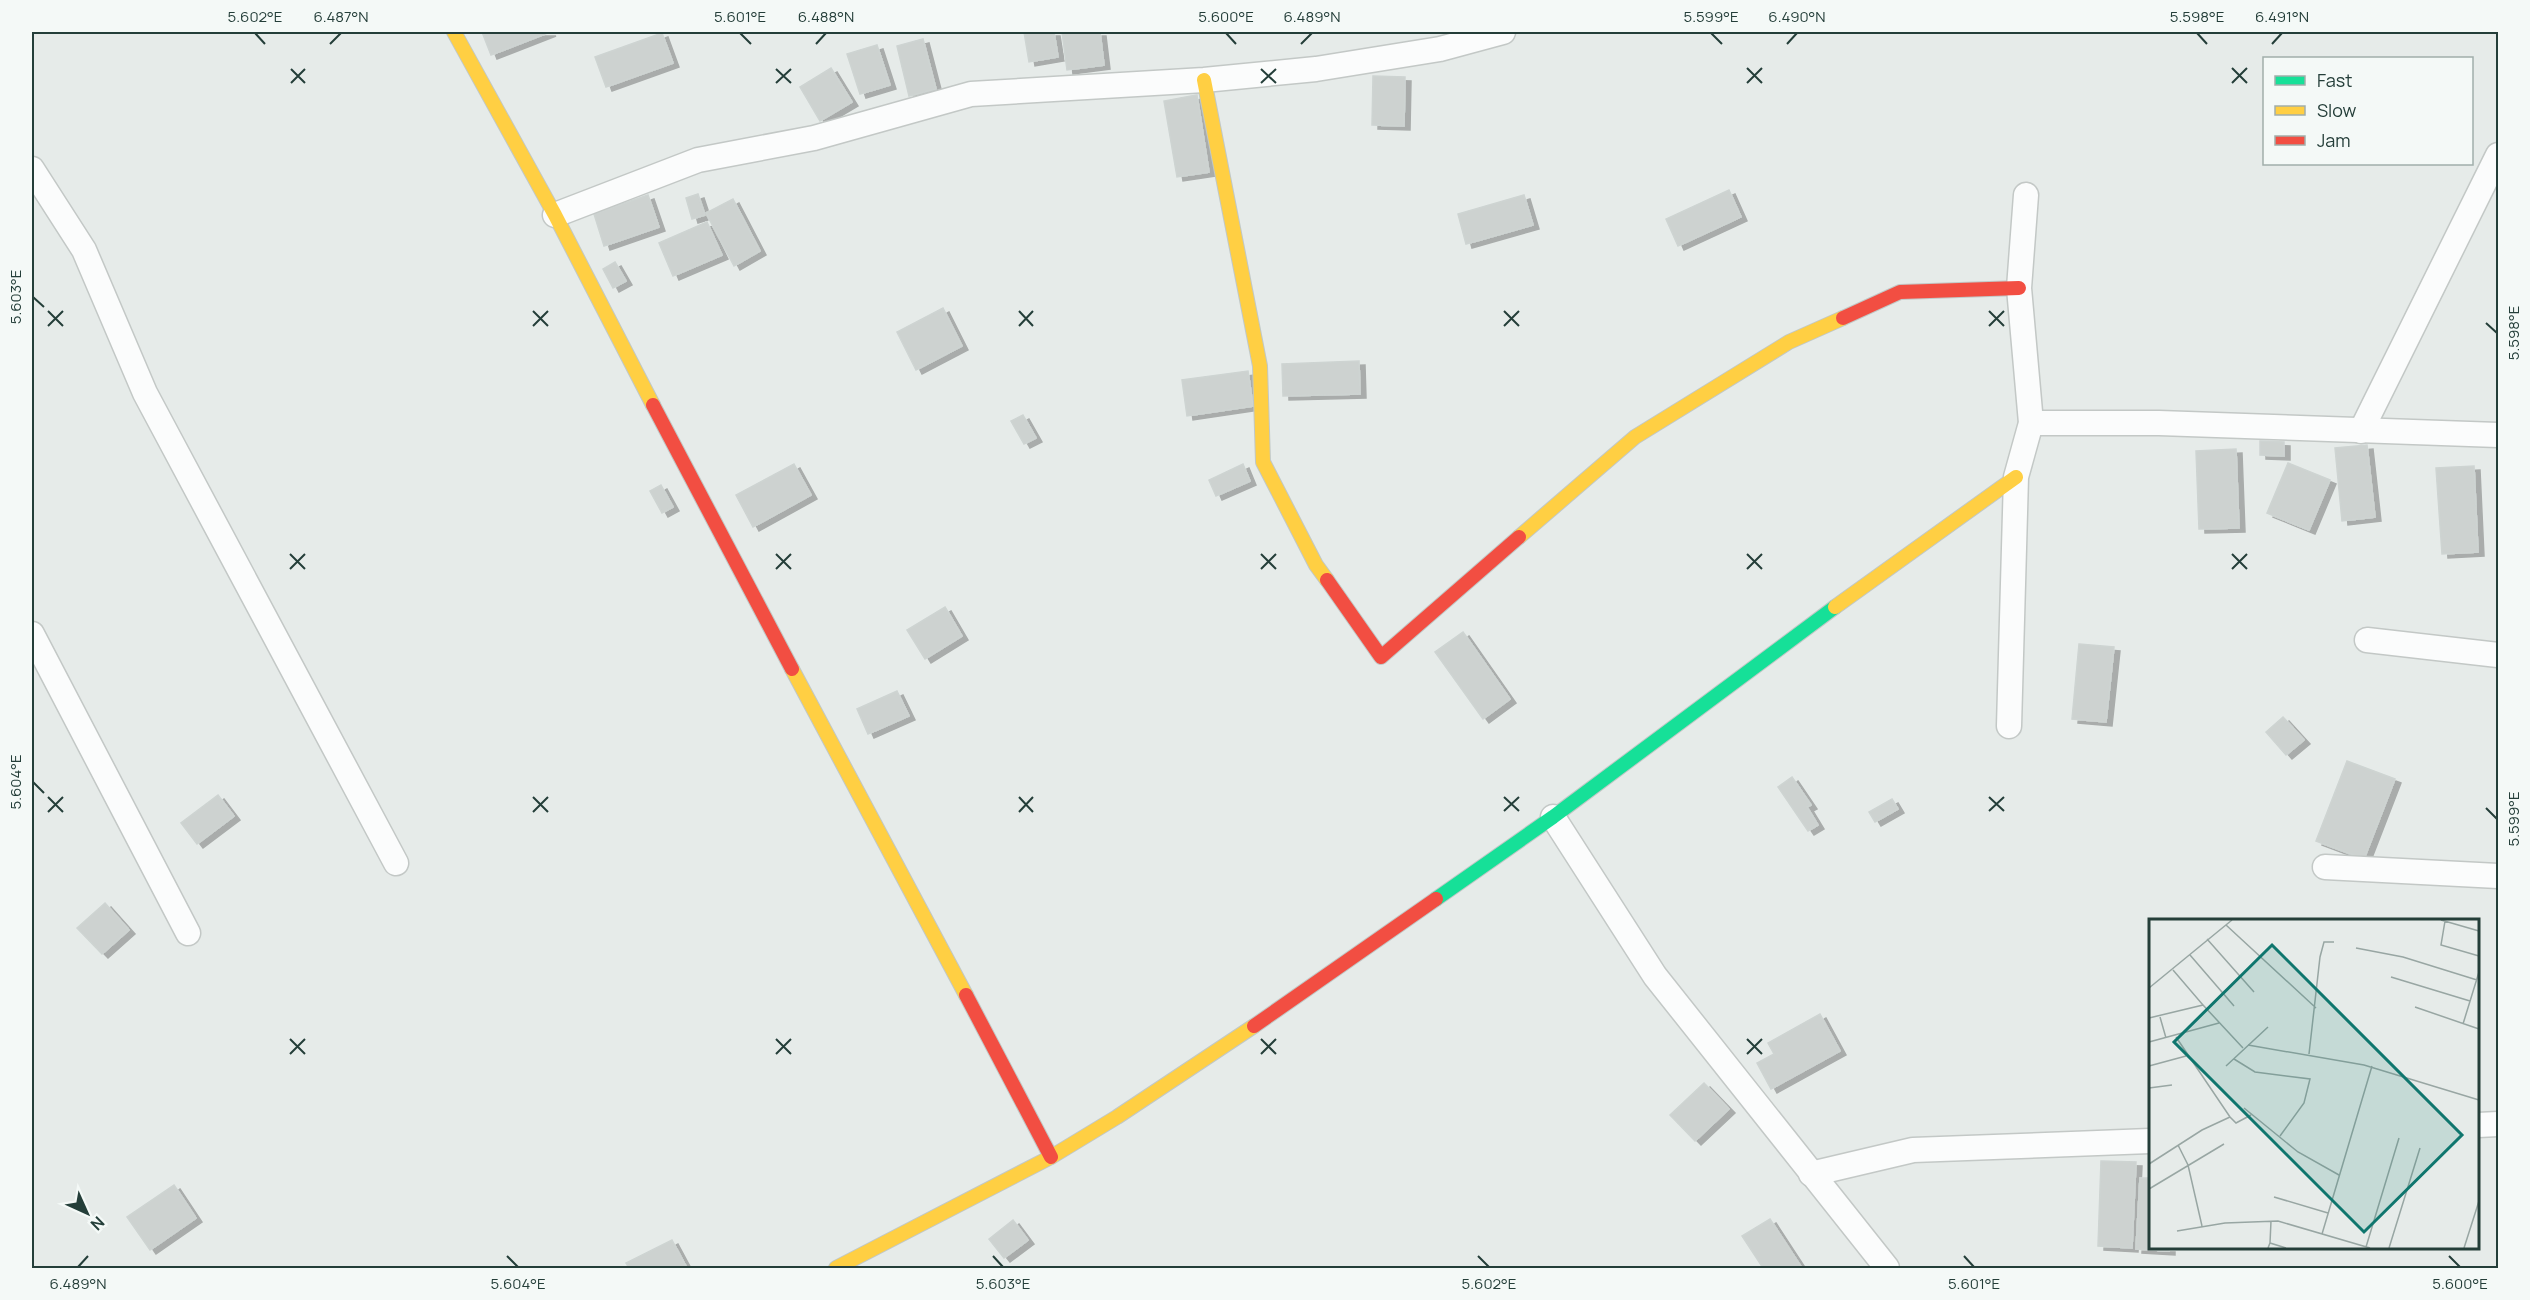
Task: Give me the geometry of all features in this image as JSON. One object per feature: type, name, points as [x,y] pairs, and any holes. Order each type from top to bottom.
[{"type":"street","points":[[454,32],[555,215],[715,526],[1051,1157]]},
{"type":"street","points":[[555,215],[698,159],[814,138],[971,94],[1204,80],[1328,67],[1440,48],[1503,32]]},
{"type":"street","points":[[1204,80],[1260,366],[1263,462],[1316,565],[1381,657],[1635,437],[1789,342],[1900,292],[2019,288]]},
{"type":"street","points":[[2361,431],[2499,155]]},
{"type":"street","points":[[32,169],[84,250],[145,393],[396,863]]},
{"type":"street","points":[[2009,726],[2016,477],[2031,423],[2019,288],[2026,195]]},
{"type":"street","points":[[2031,423],[2159,423],[2499,435]]},
{"type":"street","points":[[836,1269],[889,1239],[1051,1157],[1117,1117],[1265,1019],[1553,817],[1768,655],[2016,477]]},
{"type":"street","points":[[32,634],[188,933]]},
{"type":"street","points":[[2367,640],[2499,655]]},
{"type":"street","points":[[1553,817],[1655,976],[1887,1269]]},
{"type":"street","points":[[2325,867],[2499,876]]},
{"type":"street","points":[[2479,1125],[2499,1124]]},
{"type":"street","points":[[1811,1174],[1913,1150],[2149,1141]]},
{"type":"building","points":[[482,32],[550,32],[491,55]]},
{"type":"building","points":[[1024,32],[1054,32],[1058,57],[1029,62]]},
{"type":"building","points":[[1062,32],[1100,32],[1104,65],[1067,70]]},
{"type":"building","points":[[662,33],[673,63],[606,87],[595,57]]},
{"type":"building","points":[[923,39],[936,89],[909,96],[897,46]]},
{"type":"building","points":[[877,45],[890,85],[860,94],[847,54]]},
{"type":"building","points":[[831,68],[852,102],[820,121],[800,87]]},
{"type":"building","points":[[1373,76],[1405,77],[1404,126],[1372,125]]},
{"type":"building","points":[[1197,95],[1209,172],[1177,177],[1164,101]]},
{"type":"building","points":[[1729,190],[1741,217],[1678,246],[1666,219]]},
{"type":"building","points":[[698,194],[705,215],[692,219],[686,198]]},
{"type":"building","points":[[648,195],[659,227],[604,246],[594,214]]},
{"type":"building","points":[[1524,195],[1533,225],[1466,244],[1458,214]]},
{"type":"building","points":[[733,199],[760,251],[734,266],[706,213]]},
{"type":"building","points":[[707,222],[722,255],[673,276],[659,243]]},
{"type":"building","points":[[615,262],[626,281],[613,288],[603,269]]},
{"type":"building","points":[[943,308],[962,346],[916,370],[897,332]]},
{"type":"building","points":[[1359,361],[1360,394],[1283,396],[1282,364]]},
{"type":"building","points":[[1248,371],[1253,406],[1187,416],[1182,380]]},
{"type":"building","points":[[1023,415],[1036,438],[1024,444],[1011,421]]},
{"type":"building","points":[[2260,441],[2284,442],[2284,456],[2260,455]]},
{"type":"building","points":[[2367,445],[2375,517],[2342,521],[2335,448]]},
{"type":"building","points":[[2236,449],[2239,528],[2199,529],[2196,451]]},
{"type":"building","points":[[2288,463],[2330,480],[2309,530],[2267,513]]},
{"type":"building","points":[[794,464],[811,495],[753,527],[736,495]]},
{"type":"building","points":[[1243,464],[1250,481],[1216,496],[1209,480]]},
{"type":"building","points":[[2474,466],[2478,552],[2442,554],[2436,468]]},
{"type":"building","points":[[661,485],[673,507],[662,513],[650,491]]},
{"type":"building","points":[[945,607],[962,636],[925,659],[907,630]]},
{"type":"building","points":[[1463,632],[1510,699],[1483,719],[1435,652]]},
{"type":"building","points":[[2079,644],[2114,647],[2106,722],[2072,719]]},
{"type":"building","points":[[897,691],[909,716],[868,734],[857,709]]},
{"type":"building","points":[[2283,717],[2304,740],[2286,755],[2266,732]]},
{"type":"building","points":[[2347,761],[2395,779],[2364,859],[2316,841]]},
{"type":"building","points":[[1792,777],[1811,805],[1807,807],[1818,825],[1808,831],[1778,787]]},
{"type":"building","points":[[218,795],[234,816],[197,844],[181,823]]},
{"type":"building","points":[[1892,799],[1898,809],[1875,822],[1869,812]]},
{"type":"building","points":[[105,903],[129,930],[102,954],[77,928]]},
{"type":"building","points":[[1820,1014],[1840,1051],[1771,1089],[1757,1063],[1774,1054],[1768,1043]]},
{"type":"building","points":[[1704,1083],[1729,1109],[1695,1141],[1670,1115]]},
{"type":"building","points":[[2101,1161],[2136,1162],[2132,1248],[2098,1246]]},
{"type":"building","points":[[2140,1178],[2149,1178],[2149,1249],[2169,1249],[2169,1251],[2136,1249]]},
{"type":"building","points":[[174,1185],[196,1218],[150,1250],[127,1217]]},
{"type":"building","points":[[1770,1219],[1802,1268],[1763,1268],[1742,1236]]},
{"type":"building","points":[[1013,1220],[1028,1240],[1004,1258],[989,1239]]},
{"type":"building","points":[[672,1240],[687,1268],[629,1268],[626,1263]]},
{"type":"traffic: fast","points":[[1436,899],[1553,817],[1835,607]]},
{"type":"traffic: slow","points":[[454,32],[555,215],[653,405]]},
{"type":"traffic: slow","points":[[1204,80],[1260,366],[1263,462],[1316,565],[1327,580]]},
{"type":"traffic: slow","points":[[1519,537],[1635,437],[1789,342],[1843,318]]},
{"type":"traffic: slow","points":[[1835,607],[2016,477]]},
{"type":"traffic: slow","points":[[792,669],[966,995]]},
{"type":"traffic: slow","points":[[836,1268],[1051,1157],[1117,1117],[1254,1026]]},
{"type":"traffic: jam","points":[[1843,318],[1900,292],[2019,288]]},
{"type":"traffic: jam","points":[[653,405],[792,669]]},
{"type":"traffic: jam","points":[[1327,580],[1381,657],[1519,537]]},
{"type":"traffic: jam","points":[[1254,1026],[1436,899]]},
{"type":"traffic: jam","points":[[966,995],[1051,1157]]}]
